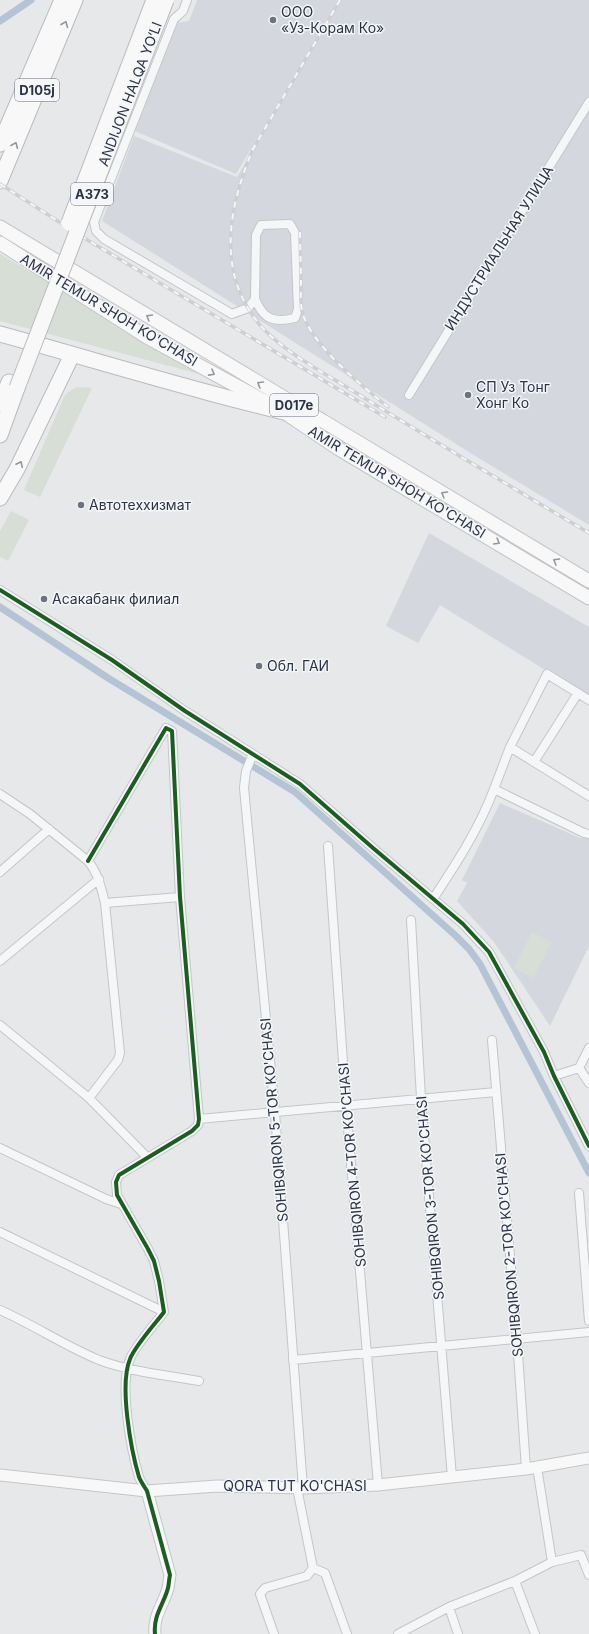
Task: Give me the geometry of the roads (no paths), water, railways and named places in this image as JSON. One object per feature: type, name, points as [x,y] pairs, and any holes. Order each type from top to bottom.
[{"type":"highway","name":"D105j","points":[[0,181],[75,0]]},
{"type":"highway","name":"ANDIJON HALQA YO‘LI","points":[[0,435],[13,385],[154,0]]},
{"type":"highway","name":"ANDIJON HALQA YO‘LI","points":[[0,404],[13,385],[166,0]]},
{"type":"highway","name":"D105j","points":[[0,144],[60,4]]},
{"type":"highway","points":[[0,334],[72,355],[319,420]]},
{"type":"highway","points":[[0,498],[17,469],[72,355]]},
{"type":"main road","name":"AMIR TEMUR SHOH KO'CHASI","points":[[0,227],[589,581]]},
{"type":"main road","name":"AMIR TEMUR SHOH KO'CHASI","points":[[0,243],[147,337],[284,412],[339,449],[589,598]]},
{"type":"street","points":[[187,0],[183,11],[174,20],[94,222],[96,231],[104,239],[232,314],[248,308],[255,299],[256,235],[261,225],[290,224],[295,233],[298,309],[295,318],[281,321],[270,319],[259,309],[255,299]]},
{"type":"street","name":"ИНДУСТРИАЛЬНАЯ УЛИЦА","points":[[409,395],[589,102]]},
{"type":"street","points":[[0,590],[112,660],[252,755],[300,784],[463,924],[489,952],[544,1052],[554,1076],[589,1146]]},
{"type":"street","points":[[433,899],[471,838],[485,812],[510,747],[547,674],[589,700]]},
{"type":"street","points":[[534,762],[578,693]]},
{"type":"street","points":[[88,861],[166,728],[172,731],[180,897],[198,1125],[119,1175],[115,1188],[121,1204],[154,1261],[164,1312],[131,1357],[127,1368],[128,1411],[131,1439],[140,1479],[147,1491],[170,1575],[168,1588],[160,1607],[155,1634]]},
{"type":"street","points":[[510,747],[589,796]]},
{"type":"street","name":"SOHIBQIRON 5-TOR KO'CHASI","points":[[252,755],[246,771],[244,788],[274,1113],[293,1360],[300,1488],[313,1568]]},
{"type":"street","points":[[494,789],[584,833],[589,834]]},
{"type":"street","points":[[0,794],[30,814],[88,861],[95,869],[99,879],[105,903],[120,1053],[118,1060],[89,1098]]},
{"type":"street","points":[[0,872],[49,829]]},
{"type":"street","name":"SOHIBQIRON 4-TOR KO'CHASI","points":[[328,846],[346,1105],[378,1485]]},
{"type":"street","points":[[0,961],[99,879]]},
{"type":"street","points":[[105,903],[180,897]]},
{"type":"street","name":"SOHIBQIRON 3-TOR KO'CHASI","points":[[411,920],[421,1098],[452,1477]]},
{"type":"street","points":[[0,1025],[89,1098],[147,1157]]},
{"type":"street","name":"SOHIBQIRON 2-TOR KO'CHASI","points":[[492,1040],[517,1339],[531,1468],[552,1562]]},
{"type":"street","points":[[554,1076],[579,1068],[589,1048]]},
{"type":"street","points":[[579,1068],[589,1083]]},
{"type":"street","points":[[198,1119],[496,1092]]},
{"type":"street","points":[[0,1148],[106,1199],[121,1204]]},
{"type":"street","points":[[579,1193],[589,1321]]},
{"type":"street","points":[[0,1232],[164,1312]]},
{"type":"street","points":[[0,1310],[99,1360],[127,1368],[199,1381]]},
{"type":"street","points":[[293,1360],[589,1332]]},
{"type":"street","name":"QORA TUT KO'CHASI","points":[[0,1475],[147,1491],[217,1486],[300,1488],[378,1485],[531,1468],[589,1458]]},
{"type":"street","points":[[398,1634],[449,1607],[515,1581],[552,1562],[581,1555],[589,1575]]},
{"type":"street","points":[[274,1634],[260,1594],[265,1588],[307,1576],[313,1568],[325,1573],[347,1634]]},
{"type":"street","points":[[515,1581],[535,1634]]},
{"type":"street","points":[[449,1607],[458,1634]]},
{"type":"waterway","points":[[0,21],[31,0]]},
{"type":"waterway","points":[[0,607],[108,678],[295,792],[456,936],[469,949],[480,964],[589,1173]]},
{"type":"railway","points":[[340,0],[253,149],[245,169],[234,210],[231,231],[231,252],[234,273],[240,293],[251,313],[261,326],[287,349],[446,448],[589,533]]},
{"type":"railway","points":[[0,184],[89,241],[385,417]]},
{"type":"railway","points":[[300,232],[301,303],[302,311],[307,324],[315,337],[338,364],[388,407]]},
{"type":"place","name":"ООО «Уз-Корам Ко»","points":[[273,20]]},
{"type":"place","name":"СП Уз Тонг Хонг Ко","points":[[468,395]]},
{"type":"place","name":"Автотеххизмат","points":[[81,505]]},
{"type":"place","name":"Асакабанк филиал","points":[[44,599]]},
{"type":"place","name":"Обл. ГАИ","points":[[259,666]]}]
